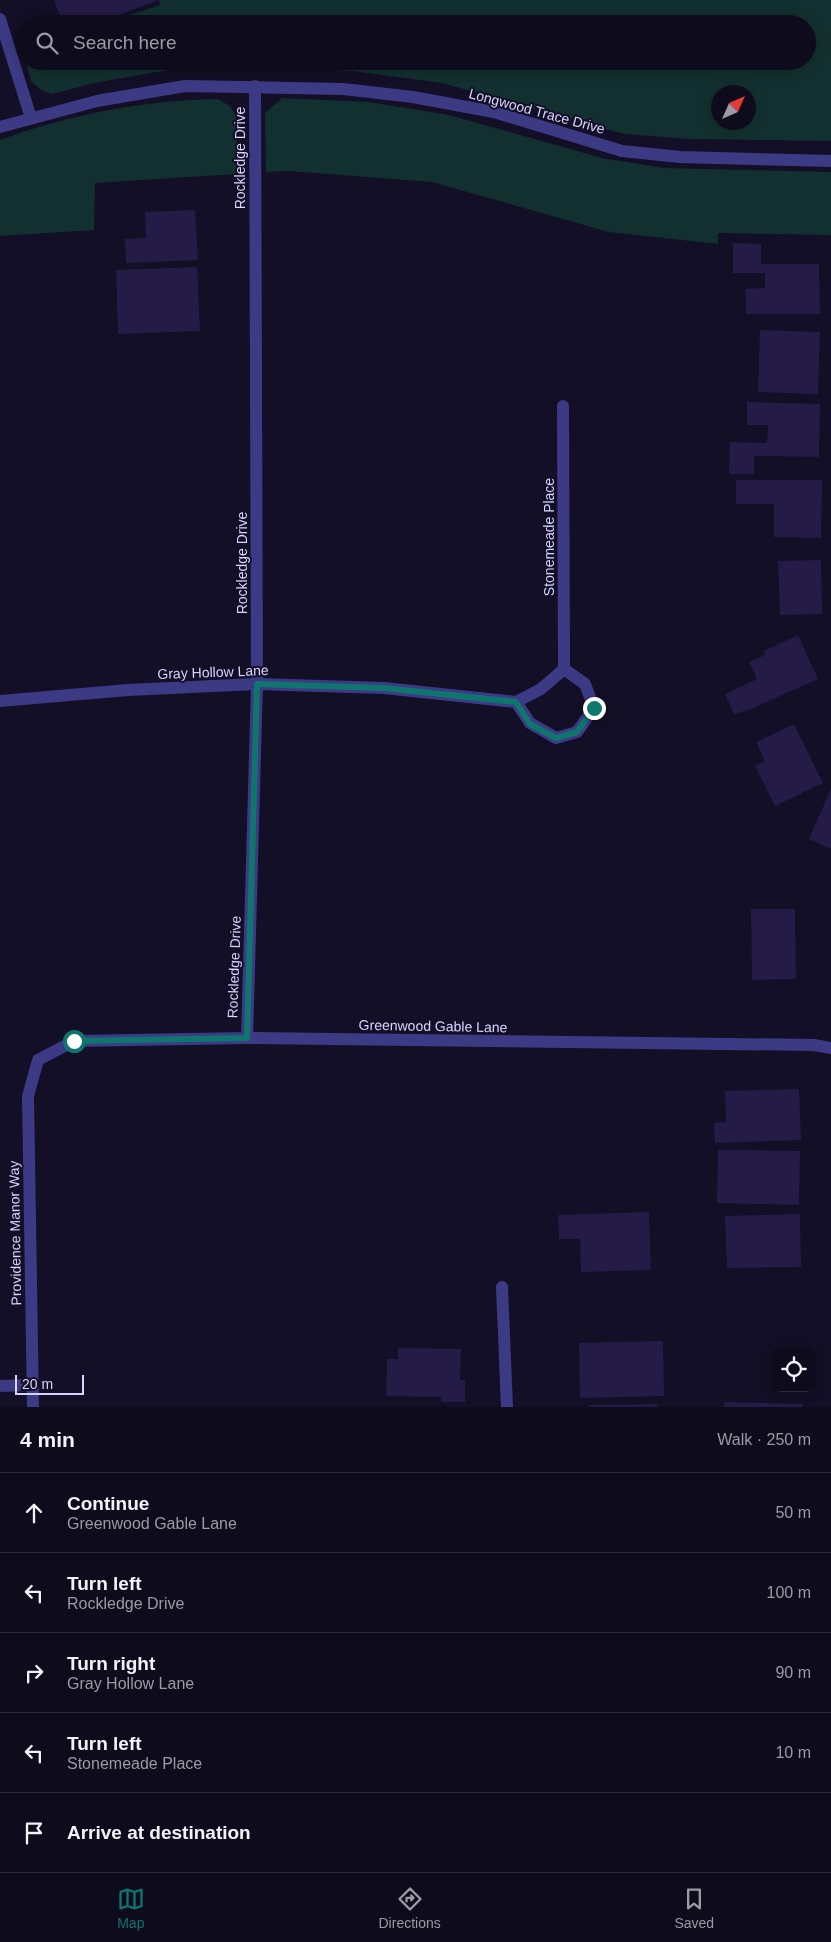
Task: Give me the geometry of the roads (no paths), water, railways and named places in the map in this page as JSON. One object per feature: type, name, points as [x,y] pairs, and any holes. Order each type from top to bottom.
[{"type":"street","points":[[0,19],[15,67]]},
{"type":"street","points":[[16,70],[31,118]]},
{"type":"street","name":"Longwood Trace Drive","points":[[0,127],[97,101],[185,86],[343,89],[413,97],[494,112],[622,151],[680,157],[831,161]]},
{"type":"street","name":"Rockledge Drive","points":[[247,1038],[257,684],[254,86]]},
{"type":"street","name":"Stonemeade Place","points":[[563,406],[564,669]]},
{"type":"street","points":[[564,669],[585,684],[594,708],[577,732],[556,738],[530,724],[516,702],[541,689],[564,669]]},
{"type":"street","name":"Gray Hollow Lane","points":[[0,701],[128,690],[257,684],[384,688],[516,702]]},
{"type":"street","name":"Greenwood Gable Lane","points":[[38,1060],[74,1041],[247,1038],[814,1045],[831,1048]]},
{"type":"street","name":"Providence Manor Way","points":[[33,1407],[28,1096],[38,1060]]},
{"type":"street","points":[[502,1287],[507,1407]]},
{"type":"street","points":[[0,1386],[32,1385]]}]
